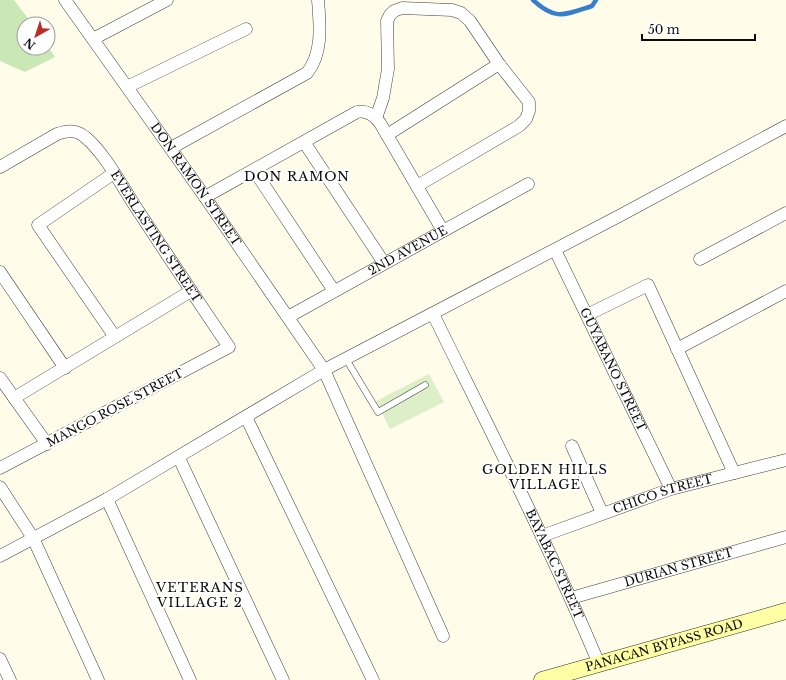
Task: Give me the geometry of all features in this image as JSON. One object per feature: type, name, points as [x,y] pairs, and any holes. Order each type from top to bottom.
[{"type":"main road","name":"PANACAN BYPASS ROAD","points":[[542,680],[786,611]]},
{"type":"street","name":"DON RAMON STREET","points":[[65,0],[171,148],[324,370],[443,636]]},
{"type":"street","points":[[93,39],[167,0]]},
{"type":"street","points":[[171,148],[307,74],[314,64],[319,42],[318,0]]},
{"type":"street","points":[[376,118],[383,98],[388,69],[387,21],[390,15],[398,8],[452,10],[462,13],[478,30],[499,64],[529,102],[529,111],[526,119],[519,126],[417,186]]},
{"type":"street","points":[[127,87],[246,29]]},
{"type":"street","points":[[387,135],[499,64]]},
{"type":"street","points":[[205,197],[357,112],[363,111],[376,118],[443,231]]},
{"type":"street","points":[[0,556],[107,499],[179,458],[324,370],[556,250],[786,126]]},
{"type":"street","name":"EVERLASTING STREET","points":[[0,167],[57,134],[67,131],[76,131],[92,143],[114,173],[191,292],[229,347]]},
{"type":"street","points":[[304,142],[384,263]]},
{"type":"street","points":[[254,170],[334,291]]},
{"type":"street","points":[[114,173],[38,225],[115,337]]},
{"type":"street","name":"2ND AVENUE","points":[[288,316],[528,184]]},
{"type":"street","points":[[700,260],[786,213]]},
{"type":"street","name":"GUYABANO STREET","points":[[556,250],[671,489]]},
{"type":"street","points":[[0,272],[65,368]]},
{"type":"street","points":[[587,315],[648,285],[734,473]]},
{"type":"street","points":[[677,349],[786,291]]},
{"type":"street","points":[[14,398],[191,292]]},
{"type":"street","name":"BAYABAC STREET","points":[[433,314],[542,536],[571,598],[599,664]]},
{"type":"street","name":"MANGO ROSE STREET","points":[[0,468],[229,347]]},
{"type":"street","points":[[0,378],[47,444]]},
{"type":"street","points":[[246,418],[373,680]]},
{"type":"street","points":[[572,446],[602,513]]},
{"type":"street","points":[[179,458],[283,680]]},
{"type":"street","name":"CHICO STREET","points":[[542,536],[671,489],[786,460]]},
{"type":"street","points":[[0,487],[33,538],[98,680]]},
{"type":"street","points":[[107,499],[190,680]]},
{"type":"street","name":"DURIAN STREET","points":[[571,598],[786,537]]},
{"type":"street","points":[[0,659],[10,680]]},
{"type":"lane","points":[[346,359],[378,412],[425,385]]},
{"type":"green space","points":[[0,0],[14,0],[26,16],[16,16],[16,56],[55,57],[25,72],[0,61]]},
{"type":"green space","points":[[429,374],[444,402],[390,429],[376,401]]},
{"type":"waterway","points":[[533,0],[541,7],[554,14],[567,14],[574,12],[592,6],[596,0]]},
{"type":"district","name":"DON RAMON","points":[[297,176]]},
{"type":"district","name":"GOLDEN HILLS VILLAGE","points":[[545,476]]},
{"type":"district","name":"VETERANS VILLAGE 2","points":[[200,594]]}]
